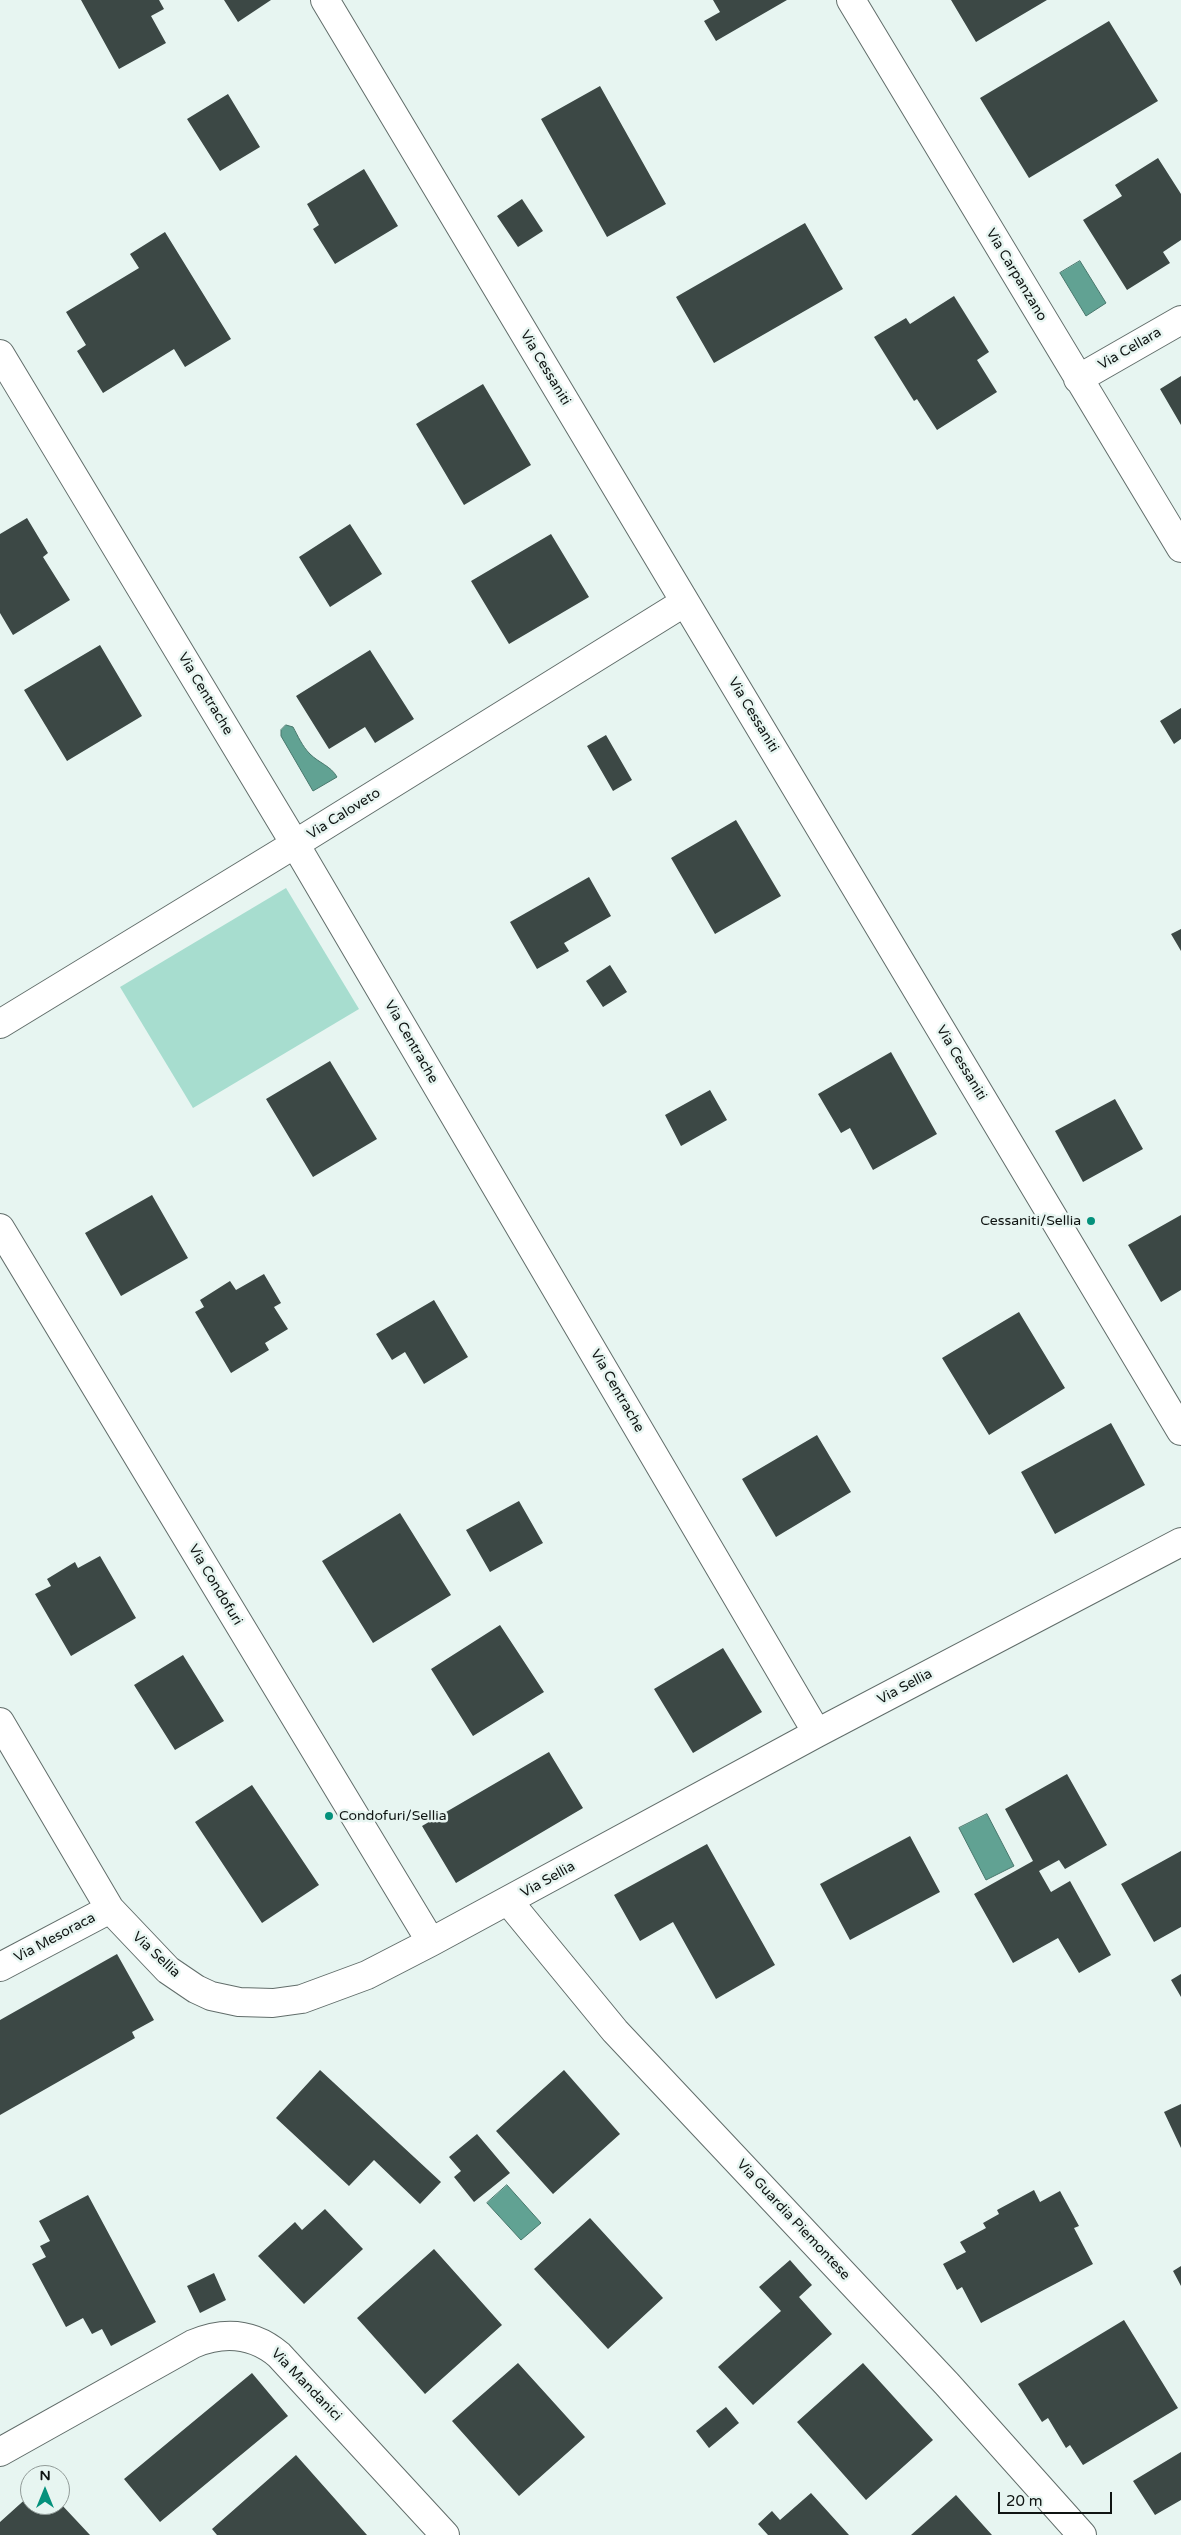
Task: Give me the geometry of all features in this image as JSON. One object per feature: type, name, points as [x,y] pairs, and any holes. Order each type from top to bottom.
[{"type":"street","name":"Via Cessaniti","points":[[325,0],[1181,1431]]},
{"type":"street","name":"Via Carpanzano","points":[[851,0],[1181,548]]},
{"type":"street","name":"Via Cellara","points":[[1078,379],[1181,320]]},
{"type":"street","name":"Via Centrache","points":[[0,354],[295,844],[818,1733]]},
{"type":"street","name":"Via Caloveto","points":[[0,1024],[685,602]]},
{"type":"street","name":"Via Condofuri","points":[[0,1228],[431,1942]]},
{"type":"street","name":"Via Sellia","points":[[0,1722],[110,1909],[174,1974],[211,1996],[239,2002],[273,2003],[315,1996],[367,1975],[508,1902],[818,1733],[1181,1542]]},
{"type":"street","name":"Via Guardia Piemontese","points":[[508,1902],[615,2031],[928,2363],[1082,2535]]},
{"type":"street","name":"Via Mesoraca","points":[[0,1967],[110,1909]]},
{"type":"street","name":"Via Mandanici","points":[[0,2452],[193,2344],[214,2336],[238,2335],[261,2342],[279,2355],[445,2535]]},
{"type":"shaded area","points":[[1080,261],[1106,303],[1086,316],[1060,273]]},
{"type":"shaded area","points":[[286,725],[293,727],[307,751],[332,770],[337,777],[313,791],[281,736],[281,730]]},
{"type":"shaded area","points":[[286,888],[359,1009],[193,1108],[120,987]]},
{"type":"shaded area","points":[[987,1814],[1014,1866],[986,1880],[959,1828]]},
{"type":"shaded area","points":[[507,2185],[541,2223],[521,2240],[487,2203]]},
{"type":"building","points":[[81,0],[159,0],[164,9],[151,16],[166,43],[119,69]]},
{"type":"building","points":[[224,0],[271,0],[238,22]]},
{"type":"building","points":[[713,0],[787,0],[716,41],[704,21],[720,12]]},
{"type":"building","points":[[951,0],[1047,0],[976,42]]},
{"type":"building","points":[[1109,21],[1158,101],[1029,178],[980,98]]},
{"type":"building","points":[[600,86],[666,204],[607,237],[541,119]]},
{"type":"building","points":[[228,94],[260,147],[220,171],[187,119]]},
{"type":"building","points":[[1158,158],[1181,194],[1181,240],[1163,252],[1170,263],[1127,290],[1083,220],[1122,196],[1115,185]]},
{"type":"building","points":[[364,169],[398,226],[335,264],[313,229],[319,225],[307,204]]},
{"type":"building","points":[[522,199],[543,231],[518,247],[497,216]]},
{"type":"building","points":[[805,223],[843,289],[714,363],[676,297]]},
{"type":"building","points":[[165,232],[231,339],[185,367],[174,349],[103,393],[77,351],[86,345],[66,312],[139,268],[130,254]]},
{"type":"building","points":[[954,296],[989,352],[977,360],[997,392],[937,430],[917,399],[914,401],[874,337],[906,318],[910,324]]},
{"type":"building","points":[[1181,376],[1181,425],[1160,389]]},
{"type":"building","points":[[483,384],[531,465],[464,505],[416,424]]},
{"type":"building","points":[[27,518],[48,553],[43,557],[70,600],[13,635],[0,613],[0,534]]},
{"type":"building","points":[[350,524],[382,574],[330,607],[299,557]]},
{"type":"building","points":[[551,534],[589,597],[509,644],[471,581]]},
{"type":"building","points":[[100,645],[142,716],[67,761],[24,690]]},
{"type":"building","points":[[370,650],[414,719],[375,743],[365,727],[329,749],[296,696]]},
{"type":"building","points":[[1181,708],[1181,739],[1174,744],[1160,721]]},
{"type":"building","points":[[606,735],[632,780],[613,791],[587,746]]},
{"type":"building","points":[[736,820],[781,896],[715,934],[671,858]]},
{"type":"building","points":[[589,877],[611,916],[564,943],[569,951],[537,969],[510,922]]},
{"type":"building","points":[[1181,929],[1181,951],[1171,934]]},
{"type":"building","points":[[610,965],[627,992],[603,1007],[586,981]]},
{"type":"building","points":[[891,1052],[937,1134],[873,1170],[850,1128],[841,1133],[818,1094]]},
{"type":"building","points":[[330,1061],[377,1139],[313,1177],[266,1099]]},
{"type":"building","points":[[710,1090],[727,1120],[681,1146],[665,1115]]},
{"type":"building","points":[[1115,1099],[1143,1149],[1083,1182],[1055,1131]]},
{"type":"building","points":[[152,1195],[188,1258],[121,1296],[85,1233]]},
{"type":"building","points":[[1181,1215],[1181,1290],[1161,1302],[1128,1245]]},
{"type":"building","points":[[264,1274],[281,1303],[274,1307],[288,1329],[265,1343],[269,1350],[231,1373],[195,1312],[204,1307],[200,1300],[230,1281],[236,1290]]},
{"type":"building","points":[[434,1300],[468,1357],[424,1384],[405,1352],[392,1360],[376,1334]]},
{"type":"building","points":[[1019,1312],[1065,1388],[989,1435],[942,1358]]},
{"type":"building","points":[[1111,1423],[1145,1485],[1055,1534],[1021,1472]]},
{"type":"building","points":[[817,1435],[851,1492],[776,1537],[742,1479]]},
{"type":"building","points":[[519,1501],[543,1543],[490,1572],[466,1530]]},
{"type":"building","points":[[400,1513],[451,1595],[373,1643],[322,1561]]},
{"type":"building","points":[[100,1556],[136,1618],[71,1656],[35,1594],[51,1586],[47,1579],[75,1562],[78,1568]]},
{"type":"building","points":[[500,1625],[544,1692],[473,1736],[431,1669]]},
{"type":"building","points":[[723,1648],[762,1712],[693,1753],[654,1689]]},
{"type":"building","points":[[183,1655],[224,1721],[175,1750],[134,1685]]},
{"type":"building","points":[[549,1752],[583,1808],[456,1883],[422,1826]]},
{"type":"building","points":[[1067,1774],[1107,1845],[1065,1869],[1059,1860],[1039,1871],[1051,1892],[1070,1881],[1111,1955],[1079,1973],[1058,1938],[1013,1963],[974,1894],[1033,1861],[1005,1809]]},
{"type":"building","points":[[252,1785],[319,1885],[262,1923],[195,1822]]},
{"type":"building","points":[[910,1836],[940,1892],[850,1940],[820,1884]]},
{"type":"building","points":[[707,1844],[775,1965],[716,1999],[673,1922],[640,1941],[614,1895]]},
{"type":"building","points":[[1181,1851],[1181,1927],[1154,1942],[1121,1884]]},
{"type":"building","points":[[117,1954],[154,2020],[132,2032],[135,2038],[0,2115],[0,2020]]},
{"type":"building","points":[[1181,1974],[1181,1997],[1171,1980]]},
{"type":"building","points":[[320,2070],[441,2182],[420,2204],[374,2160],[349,2186],[276,2118]]},
{"type":"building","points":[[564,2070],[620,2134],[553,2194],[496,2131]]},
{"type":"building","points":[[1181,2104],[1181,2148],[1164,2112]]},
{"type":"building","points":[[477,2134],[510,2173],[474,2202],[454,2177],[461,2171],[449,2157]]},
{"type":"building","points":[[1034,2190],[1040,2202],[1060,2191],[1079,2226],[1074,2228],[1093,2264],[981,2323],[962,2287],[957,2290],[943,2264],[966,2252],[960,2242],[986,2228],[983,2223],[999,2214],[997,2210]]},
{"type":"building","points":[[88,2195],[156,2322],[111,2346],[102,2329],[92,2334],[83,2318],[66,2327],[32,2264],[46,2257],[40,2246],[50,2241],[39,2221]]},
{"type":"building","points":[[325,2209],[363,2249],[304,2304],[258,2256],[295,2222],[302,2230]]},
{"type":"building","points":[[590,2218],[663,2298],[608,2349],[534,2269]]},
{"type":"building","points":[[434,2249],[502,2325],[425,2394],[357,2318]]},
{"type":"building","points":[[790,2260],[812,2285],[799,2297],[832,2334],[753,2405],[718,2367],[781,2311],[759,2287]]},
{"type":"building","points":[[1181,2266],[1181,2286],[1173,2271]]},
{"type":"building","points":[[214,2273],[226,2300],[200,2313],[187,2286]]},
{"type":"building","points":[[1124,2320],[1178,2408],[1083,2465],[1070,2445],[1066,2448],[1048,2418],[1042,2422],[1018,2384]]},
{"type":"building","points":[[518,2363],[585,2437],[519,2496],[452,2421]]},
{"type":"building","points":[[863,2363],[933,2440],[866,2500],[797,2422]]},
{"type":"building","points":[[252,2373],[288,2416],[160,2522],[124,2479]]},
{"type":"building","points":[[726,2407],[739,2423],[709,2448],[696,2431]]},
{"type":"building","points":[[1181,2452],[1181,2500],[1155,2515],[1133,2481]]},
{"type":"building","points":[[296,2455],[367,2535],[217,2535],[212,2529]]},
{"type":"building","points":[[811,2493],[849,2535],[768,2535],[758,2524],[772,2511],[780,2520]]},
{"type":"building","points":[[956,2495],[992,2535],[911,2535]]},
{"type":"building","points":[[20,2504],[20,2515],[70,2514],[90,2535],[0,2535],[0,2522]]},
{"type":"place","name":"Cessaniti/Sellia","points":[[1091,1221]]},
{"type":"place","name":"Condofuri/Sellia","points":[[329,1816]]}]
